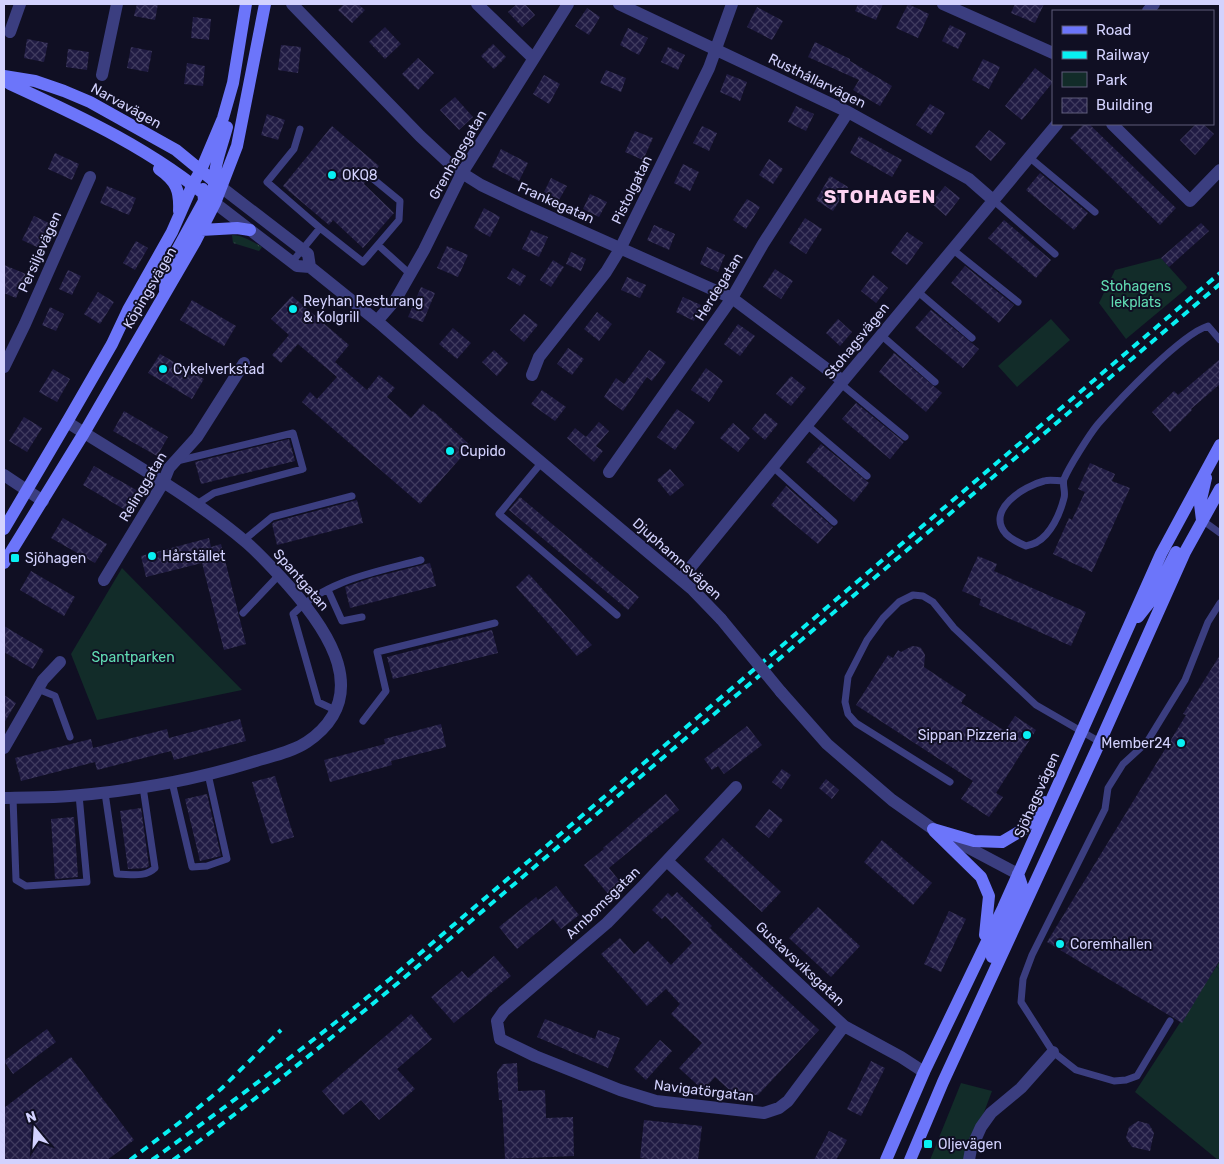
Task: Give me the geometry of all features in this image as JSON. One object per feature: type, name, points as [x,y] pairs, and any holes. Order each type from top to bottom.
[{"type":"main road","name":"Köpingsvägen","points":[[4,529],[112,344],[178,218],[198,189],[202,170],[223,118],[233,83],[246,4]]},
{"type":"main road","name":"Köpingsvägen","points":[[4,564],[84,433],[215,203],[217,184],[236,146],[265,4]]},
{"type":"main road","name":"Narvavägen","points":[[4,76],[35,81],[90,102],[176,150],[217,184]]},
{"type":"main road","points":[[4,80],[82,117],[153,158],[215,203]]},
{"type":"main road","points":[[217,184],[220,151],[235,99],[233,83]]},
{"type":"main road","points":[[153,158],[156,166],[177,188],[179,197],[178,218]]},
{"type":"main road","points":[[164,294],[166,270],[204,201],[198,189]]},
{"type":"main road","points":[[201,230],[237,228],[250,230]]},
{"type":"main road","name":"Sjöhagsvägen","points":[[886,1160],[924,1072],[1018,874],[1161,554],[1220,445]]},
{"type":"main road","points":[[1202,520],[1200,504],[1208,466]]},
{"type":"main road","points":[[910,1160],[943,1082],[1100,742],[1185,552],[1220,489]]},
{"type":"main road","points":[[1125,633],[1153,598],[1187,532],[1202,520]]},
{"type":"main road","points":[[932,830],[974,841],[1002,842],[1024,830],[1058,783]]},
{"type":"main road","points":[[932,830],[981,877],[989,896],[983,946]]},
{"type":"main road","points":[[1018,874],[1035,883]]},
{"type":"main road","points":[[979,1004],[980,984],[1022,886],[1018,874]]},
{"type":"main road","points":[[924,1072],[943,1082]]},
{"type":"street","points":[[10,32],[20,4]]},
{"type":"street","points":[[102,75],[117,4]]},
{"type":"street","name":"Frankegatan","points":[[292,4],[420,136],[462,173],[481,186],[732,298],[842,382]]},
{"type":"street","points":[[477,4],[532,58]]},
{"type":"street","name":"Grenhagsgatan","points":[[377,321],[396,299],[424,250],[462,173],[532,58],[568,4]]},
{"type":"street","name":"Rusthållarvägen","points":[[619,4],[848,112],[969,178],[993,200]]},
{"type":"street","name":"Pistolgatan","points":[[532,375],[539,357],[606,272],[620,249],[705,77],[732,4]]},
{"type":"street","points":[[943,4],[1052,53]]},
{"type":"street","name":"Herdegatan","points":[[609,472],[732,298],[763,244],[848,112]]},
{"type":"street","name":"Stohagsvägen","points":[[681,579],[917,291],[1056,125]]},
{"type":"street","points":[[1113,125],[1190,201],[1220,170]]},
{"type":"street","name":"Persiljevägen","points":[[4,367],[90,177]]},
{"type":"street","name":"Djuphamnsvägen","points":[[217,184],[308,254],[310,267]]},
{"type":"street","name":"Djuphamnsvägen","points":[[215,203],[297,266],[310,267],[377,321],[492,421],[694,590],[827,744],[892,800],[932,830],[1018,874]]},
{"type":"street","name":"Relinggatan","points":[[104,580],[163,483],[169,468],[197,437],[244,363]]},
{"type":"street","name":"Spantgatan","points":[[8,798],[104,793],[172,782],[255,761],[305,744],[326,724],[335,710],[340,697],[342,681],[333,646],[322,627],[304,603],[279,575],[244,540],[197,504],[68,422]]},
{"type":"street","points":[[4,475],[43,501]]},
{"type":"street","points":[[4,748],[43,680],[60,662]]},
{"type":"street","name":"Arnbomsgatan","points":[[500,1039],[497,1022],[504,1012],[606,923],[736,787]]},
{"type":"street","name":"Gustavsviksgatan","points":[[667,861],[844,1026],[924,1072]]},
{"type":"street","name":"Navigatörgatan","points":[[500,1039],[535,1056],[611,1087],[656,1101],[764,1113],[779,1108],[788,1101],[844,1026]]},
{"type":"street","points":[[969,1160],[971,1149],[981,1127],[991,1113],[1021,1088],[1052,1052]]},
{"type":"lane","points":[[300,129],[294,149],[267,182],[363,262],[399,220],[400,201],[372,178]]},
{"type":"lane","points":[[1029,157],[1095,212]]},
{"type":"lane","points":[[993,200],[1055,254]]},
{"type":"lane","points":[[292,262],[320,228]]},
{"type":"lane","points":[[378,245],[410,274]]},
{"type":"lane","points":[[952,249],[1018,302]]},
{"type":"lane","points":[[917,291],[972,338]]},
{"type":"lane","points":[[1064,481],[1045,480],[1026,488],[1007,502],[1000,514],[1000,524],[1006,534],[1026,546],[1037,543],[1050,529],[1058,516],[1065,496],[1064,481],[1097,425],[1154,367],[1201,328],[1208,326],[1220,340]]},
{"type":"lane","points":[[881,335],[935,382]]},
{"type":"lane","points":[[842,382],[905,437]]},
{"type":"lane","points":[[807,425],[867,476]]},
{"type":"lane","points":[[175,461],[293,433],[303,469],[214,493],[197,504]]},
{"type":"lane","points":[[542,462],[499,514],[617,615]]},
{"type":"lane","points":[[773,468],[834,522]]},
{"type":"lane","points":[[244,540],[272,517],[352,496]]},
{"type":"lane","points":[[1202,520],[1220,533]]},
{"type":"lane","points":[[335,710],[318,702],[293,614],[304,603],[348,579],[421,560]]},
{"type":"lane","points":[[242,613],[279,575]]},
{"type":"lane","points":[[328,590],[342,621],[362,616]]},
{"type":"lane","points":[[950,782],[856,723],[848,714],[845,702],[848,677],[867,640],[883,618],[899,602],[913,595],[924,596],[933,602],[954,628],[1036,704],[1100,742]]},
{"type":"lane","points":[[1170,1021],[1137,1076],[1126,1080],[1114,1081],[1076,1070],[1052,1052],[1021,1002],[1023,979],[1032,955],[1105,809],[1108,788],[1123,764],[1147,742],[1184,680],[1208,622],[1220,603]]},
{"type":"lane","points":[[363,722],[386,691],[377,652],[495,623]]},
{"type":"lane","points":[[38,689],[55,696],[70,737]]},
{"type":"lane","points":[[172,782],[192,867],[207,866],[227,859],[208,774]]},
{"type":"lane","points":[[104,793],[117,874],[139,875],[150,873],[155,868],[143,787]]},
{"type":"lane","points":[[8,798],[16,880],[26,886],[87,882],[79,795]]},
{"type":"green space","points":[[232,235],[244,237],[262,247],[259,251],[233,243]]},
{"type":"green space","name":"Stohagens lekplats","points":[[1161,258],[1187,287],[1126,339],[1099,303],[1115,270]]},
{"type":"green space","points":[[1051,319],[1070,340],[1017,387],[998,366]]},
{"type":"green space","name":"Spantparken","points":[[122,568],[242,690],[97,720],[71,654]]},
{"type":"green space","points":[[1220,961],[1220,1160],[1218,1160],[1135,1092]]},
{"type":"green space","points":[[961,1083],[992,1091],[977,1131],[969,1160],[930,1160]]},
{"type":"building","points":[[137,4],[158,4],[155,20],[134,16]]},
{"type":"building","points":[[344,4],[358,4],[365,10],[352,23],[338,10]]},
{"type":"building","points":[[517,4],[525,4],[535,15],[522,27],[508,12]]},
{"type":"building","points":[[858,4],[883,4],[876,20],[855,11]]},
{"type":"building","points":[[908,4],[929,14],[918,38],[896,28]]},
{"type":"building","points":[[1015,4],[1044,4],[1035,23],[1011,13]]},
{"type":"building","points":[[757,7],[783,21],[772,40],[747,27]]},
{"type":"building","points":[[587,8],[600,17],[589,35],[575,26]]},
{"type":"building","points":[[193,17],[211,19],[209,40],[191,38]]},
{"type":"building","points":[[950,25],[966,33],[958,49],[942,41]]},
{"type":"building","points":[[385,27],[401,44],[385,59],[369,42]]},
{"type":"building","points":[[628,28],[648,38],[639,55],[620,45]]},
{"type":"building","points":[[27,39],[48,43],[44,62],[24,58]]},
{"type":"building","points":[[815,42],[850,59],[850,61],[892,86],[880,106],[853,90],[859,80],[808,57]]},
{"type":"building","points":[[493,44],[506,57],[494,69],[481,56]]},
{"type":"building","points":[[281,45],[301,47],[298,73],[278,70]]},
{"type":"building","points":[[131,47],[152,51],[148,72],[127,68]]},
{"type":"building","points":[[668,47],[685,55],[678,70],[661,62]]},
{"type":"building","points":[[68,49],[89,52],[87,70],[66,67]]},
{"type":"building","points":[[418,58],[434,73],[418,90],[402,74]]},
{"type":"building","points":[[983,59],[1000,67],[989,89],[972,80]]},
{"type":"building","points":[[187,63],[205,66],[203,86],[184,84]]},
{"type":"building","points":[[1035,68],[1052,81],[1022,120],[1005,106]]},
{"type":"building","points":[[606,70],[626,78],[621,92],[600,83]]},
{"type":"building","points":[[727,74],[747,82],[740,101],[720,92]]},
{"type":"building","points":[[544,75],[560,84],[549,104],[533,94]]},
{"type":"building","points":[[455,97],[473,117],[459,130],[440,110]]},
{"type":"building","points":[[930,104],[945,113],[931,135],[916,125]]},
{"type":"building","points":[[796,106],[814,114],[806,131],[788,122]]},
{"type":"building","points":[[267,114],[285,120],[278,140],[261,135]]},
{"type":"building","points":[[1083,125],[1090,125],[1176,208],[1160,225],[1070,138]]},
{"type":"building","points":[[1195,125],[1204,125],[1214,134],[1195,155],[1180,140]]},
{"type":"building","name":"OKQ8","points":[[332,126],[379,166],[373,173],[368,174],[364,184],[394,213],[363,248],[333,220],[329,225],[283,186]]},
{"type":"building","points":[[702,126],[717,133],[709,151],[693,143]]},
{"type":"building","points":[[989,130],[1006,143],[991,161],[975,147]]},
{"type":"building","points":[[635,131],[653,138],[643,160],[625,152]]},
{"type":"building","points":[[859,136],[902,160],[892,177],[850,153]]},
{"type":"building","points":[[501,149],[528,163],[519,181],[492,167]]},
{"type":"building","points":[[55,153],[79,164],[72,180],[48,169]]},
{"type":"building","points":[[769,159],[783,169],[773,184],[759,175]]},
{"type":"building","points":[[683,164],[699,172],[690,191],[674,183]]},
{"type":"building","points":[[1040,173],[1088,213],[1074,230],[1026,190]]},
{"type":"building","points":[[830,176],[848,187],[833,211],[816,200]]},
{"type":"building","points":[[551,178],[567,186],[559,200],[544,192]]},
{"type":"building","points":[[107,186],[136,198],[129,215],[100,203]]},
{"type":"building","points":[[945,186],[960,198],[946,216],[931,203]]},
{"type":"building","points":[[590,194],[607,202],[599,217],[583,209]]},
{"type":"building","points":[[747,199],[760,207],[746,229],[733,220]]},
{"type":"building","points":[[484,208],[500,217],[490,237],[474,228]]},
{"type":"building","points":[[34,216],[51,224],[39,248],[22,240]]},
{"type":"building","points":[[805,218],[822,229],[806,254],[789,243]]},
{"type":"building","points":[[1004,220],[1051,260],[1036,278],[988,238]]},
{"type":"building","points":[[1201,223],[1209,231],[1169,267],[1161,258]]},
{"type":"building","points":[[654,225],[675,234],[669,250],[647,240]]},
{"type":"building","points":[[531,230],[548,237],[539,257],[522,249]]},
{"type":"building","points":[[907,232],[923,243],[907,265],[891,253]]},
{"type":"building","points":[[136,241],[148,248],[135,270],[123,263]]},
{"type":"building","points":[[447,246],[468,255],[458,277],[437,268]]},
{"type":"building","points":[[707,247],[725,255],[718,272],[700,264]]},
{"type":"building","points":[[571,252],[586,259],[581,271],[566,264]]},
{"type":"building","points":[[553,260],[564,267],[551,287],[540,280]]},
{"type":"building","points":[[4,265],[26,274],[16,298],[4,293]]},
{"type":"building","points":[[965,266],[1014,305],[999,323],[951,283]]},
{"type":"building","points":[[513,268],[526,276],[520,286],[507,278]]},
{"type":"building","points":[[775,269],[793,281],[781,299],[763,287]]},
{"type":"building","points":[[68,270],[81,276],[72,295],[59,289]]},
{"type":"building","points":[[873,275],[888,288],[876,303],[861,291]]},
{"type":"building","points":[[627,277],[646,285],[640,298],[621,290]]},
{"type":"building","points":[[421,287],[435,293],[423,322],[408,317]]},
{"type":"building","points":[[98,292],[114,302],[100,324],[84,314]]},
{"type":"building","points":[[292,296],[349,345],[335,362],[367,390],[379,375],[395,388],[387,397],[411,418],[423,404],[471,446],[420,504],[302,402],[310,392],[317,399],[337,377],[298,344],[281,363],[272,355],[289,335],[271,319]]},
{"type":"building","points":[[683,297],[701,305],[694,321],[676,312]]},
{"type":"building","points":[[192,300],[236,326],[224,346],[180,320]]},
{"type":"building","points":[[50,307],[64,314],[56,331],[42,325]]},
{"type":"building","points":[[931,310],[979,349],[963,368],[915,328]]},
{"type":"building","points":[[597,312],[612,324],[599,341],[584,329]]},
{"type":"building","points":[[524,314],[538,325],[524,342],[510,330]]},
{"type":"building","points":[[838,319],[852,332],[840,346],[826,333]]},
{"type":"building","points":[[738,324],[755,336],[740,356],[724,344]]},
{"type":"building","points":[[453,328],[471,343],[457,359],[439,344]]},
{"type":"building","points":[[568,348],[584,359],[572,375],[557,364]]},
{"type":"building","points":[[494,350],[508,363],[497,376],[482,362]]},
{"type":"building","points":[[649,350],[666,362],[652,381],[647,377],[623,411],[604,397],[616,378],[624,384]]},
{"type":"building","points":[[894,353],[942,393],[926,412],[879,372]]},
{"type":"building","points":[[160,354],[204,379],[192,399],[148,373]]},
{"type":"building","points":[[1220,359],[1220,384],[1191,409],[1170,432],[1152,412],[1174,391],[1178,395]]},
{"type":"building","points":[[706,368],[723,381],[709,402],[691,390]]},
{"type":"building","points":[[53,369],[70,379],[57,402],[39,392]]},
{"type":"building","points":[[791,376],[806,388],[791,406],[776,394]]},
{"type":"building","points":[[542,390],[566,407],[555,421],[531,404]]},
{"type":"building","points":[[856,403],[904,442],[890,459],[842,419]]},
{"type":"building","points":[[677,409],[695,422],[675,450],[657,437]]},
{"type":"building","points":[[124,411],[168,437],[157,456],[113,431]]},
{"type":"building","points":[[765,413],[778,424],[765,440],[752,429]]},
{"type":"building","points":[[24,417],[42,428],[27,452],[9,441]]},
{"type":"building","points":[[599,422],[609,431],[596,446],[603,451],[594,462],[567,438],[575,428],[586,437]]},
{"type":"building","points":[[733,423],[750,438],[738,452],[720,438]]},
{"type":"building","points":[[289,439],[295,461],[201,484],[195,462]]},
{"type":"building","points":[[821,444],[869,483],[854,502],[806,462]]},
{"type":"building","points":[[1090,463],[1115,474],[1112,481],[1130,488],[1092,572],[1053,554],[1069,518],[1072,520],[1085,492],[1078,489]]},
{"type":"building","points":[[94,466],[138,491],[127,511],[83,485]]},
{"type":"building","points":[[670,469],[684,485],[670,496],[657,480]]},
{"type":"building","points":[[786,486],[833,527],[818,544],[771,505]]},
{"type":"building","points":[[520,497],[639,597],[628,610],[509,510]]},
{"type":"building","points":[[357,500],[363,523],[277,545],[272,524],[274,522]]},
{"type":"building","points":[[63,518],[107,544],[95,563],[51,538]]},
{"type":"building","points":[[209,538],[211,547],[221,544],[246,644],[224,650],[202,563],[146,577],[141,556]]},
{"type":"building","points":[[978,556],[997,564],[994,571],[1086,612],[1071,646],[979,605],[981,599],[962,591]]},
{"type":"building","points":[[430,563],[436,586],[350,608],[345,587],[371,578]]},
{"type":"building","points":[[31,571],[75,597],[64,616],[20,590]]},
{"type":"building","points":[[529,574],[592,645],[577,656],[516,587]]},
{"type":"building","points":[[4,626],[44,650],[33,669],[4,652]]},
{"type":"building","points":[[492,630],[498,653],[393,679],[387,657]]},
{"type":"building","points":[[912,646],[920,647],[923,651],[925,655],[924,667],[966,695],[961,703],[1005,731],[1015,716],[1036,730],[996,793],[1003,797],[989,817],[961,799],[973,781],[856,705],[888,655],[893,658],[898,650],[901,652]]},
{"type":"building","points":[[1220,655],[1220,960],[1182,1023],[1047,942],[1186,715],[1183,714]]},
{"type":"building","points":[[4,695],[16,703],[4,723]]},
{"type":"building","points":[[240,719],[246,741],[174,760],[171,751],[97,770],[95,762],[21,781],[15,758],[91,739],[93,748],[167,729],[169,738]]},
{"type":"building","points":[[441,724],[446,747],[391,761],[392,765],[330,782],[324,760],[385,744],[384,739]]},
{"type":"building","points":[[747,726],[762,745],[724,774],[718,766],[712,770],[704,759]]},
{"type":"building","points":[[782,769],[791,775],[781,789],[772,782]]},
{"type":"building","points":[[275,776],[294,837],[271,844],[252,782]]},
{"type":"building","points":[[826,779],[839,790],[832,799],[819,788]]},
{"type":"building","points":[[207,794],[221,856],[200,861],[185,799]]},
{"type":"building","points":[[666,794],[679,810],[609,868],[622,884],[609,895],[584,865]]},
{"type":"building","points":[[141,808],[149,866],[146,868],[128,869],[120,811]]},
{"type":"building","points":[[769,809],[783,820],[769,838],[755,827]]},
{"type":"building","points":[[74,817],[78,877],[55,879],[51,819]]},
{"type":"building","points":[[723,838],[781,892],[762,912],[704,859]]},
{"type":"building","points":[[882,840],[932,883],[913,905],[864,862]]},
{"type":"building","points":[[556,886],[579,915],[561,929],[553,919],[517,949],[499,927],[536,897],[538,900]]},
{"type":"building","points":[[677,892],[712,926],[710,928],[819,1030],[758,1095],[734,1094],[715,1077],[703,1090],[679,1068],[702,1043],[671,1014],[680,1004],[666,989],[647,1006],[601,954],[620,938],[634,954],[648,941],[671,965],[692,943],[665,916],[662,919],[652,910],[668,893],[672,897]]},
{"type":"building","points":[[818,907],[860,946],[831,977],[789,938]]},
{"type":"building","points":[[949,911],[966,919],[941,972],[924,964]]},
{"type":"building","points":[[494,956],[511,976],[454,1023],[431,997],[462,971],[468,978]]},
{"type":"building","points":[[411,1014],[432,1039],[397,1069],[415,1089],[379,1120],[361,1100],[343,1115],[322,1091]]},
{"type":"building","points":[[545,1019],[595,1039],[598,1030],[620,1038],[608,1068],[537,1037]]},
{"type":"building","points":[[47,1029],[56,1042],[13,1074],[4,1061]]},
{"type":"building","points":[[660,1040],[672,1051],[646,1080],[634,1069]]},
{"type":"building","points":[[71,1057],[134,1140],[107,1160],[4,1160],[4,1108]]},
{"type":"building","points":[[871,1061],[885,1068],[861,1116],[847,1109]]},
{"type":"building","points":[[517,1063],[518,1091],[545,1090],[546,1118],[573,1117],[574,1156],[505,1159],[502,1100],[499,1100],[497,1072],[503,1064]]},
{"type":"building","points":[[644,1120],[702,1126],[698,1160],[640,1158]]},
{"type":"building","points":[[1138,1121],[1149,1124],[1154,1133],[1150,1151],[1132,1147],[1126,1138],[1129,1127]]},
{"type":"building","points":[[829,1131],[847,1140],[836,1160],[814,1160]]},
{"type":"railway","points":[[152,1160],[272,1071],[390,979],[1220,273]]},
{"type":"railway","points":[[173,1160],[315,1051],[398,983],[1220,284]]},
{"type":"railway","points":[[130,1160],[221,1089],[281,1030]]},
{"type":"place","name":"OKQ8","points":[[332,175]]},
{"type":"place","name":"Reyhan Resturang & Kolgrill","points":[[293,309]]},
{"type":"place","name":"Cykelverkstad","points":[[163,369]]},
{"type":"place","name":"Cupido","points":[[450,451]]},
{"type":"place","name":"Hårstället","points":[[152,556]]},
{"type":"place","name":"Sjöhagen","points":[[15,558]]},
{"type":"place","name":"Sippan Pizzeria","points":[[1027,735]]},
{"type":"place","name":"Member24","points":[[1181,743]]},
{"type":"place","name":"Coremhallen","points":[[1060,944]]},
{"type":"place","name":"Oljevägen","points":[[928,1144]]},
{"type":"district","name":"STOHAGEN","points":[[880,196]]}]
